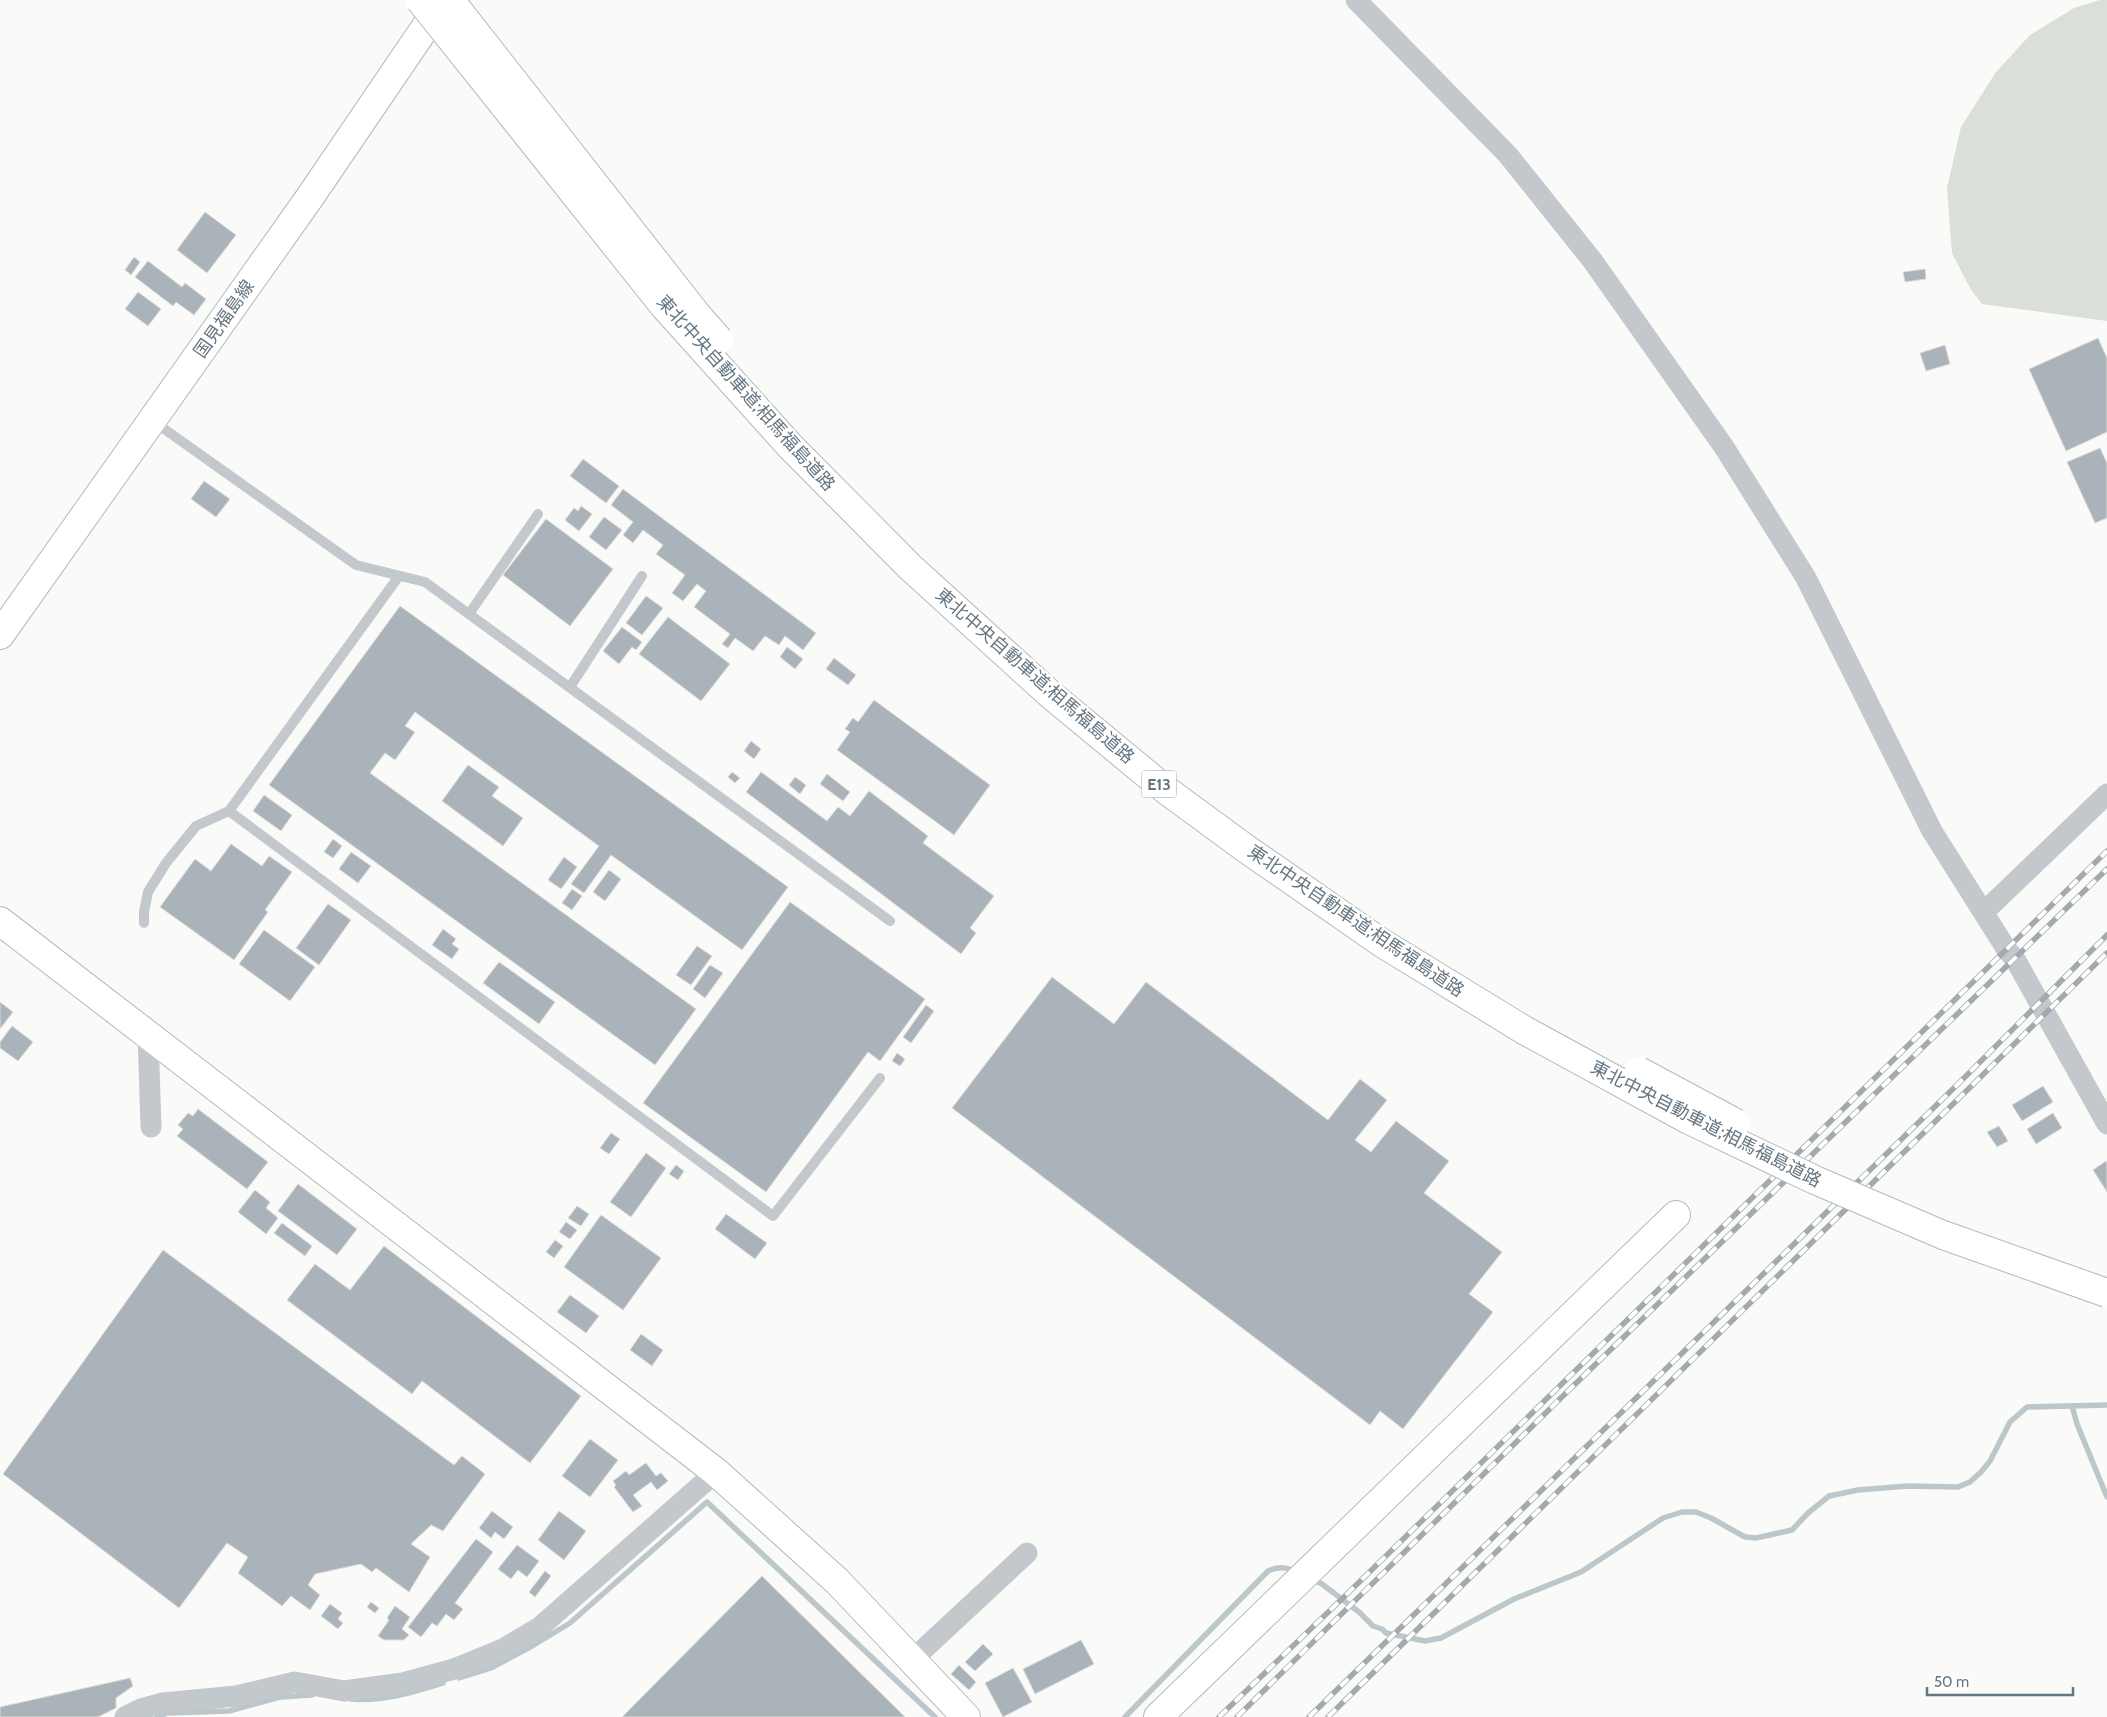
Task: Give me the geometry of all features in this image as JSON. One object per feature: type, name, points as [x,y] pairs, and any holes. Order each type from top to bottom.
[{"type":"main road","name":"東北中央自動車道;相馬福島道路","points":[[420,0],[664,306],[790,446],[931,586],[1050,695],[1166,790],[1245,848],[1382,942],[1524,1030],[1687,1119],[1815,1180],[1943,1235],[2107,1293]]},
{"type":"main road","name":"国見福島線","points":[[0,635],[310,197],[444,0]]},
{"type":"main road","name":"東北中央自動車道;相馬福島道路","points":[[450,0],[697,315],[786,416],[915,546],[1045,668],[1170,770],[1262,840],[1398,932],[1534,1015],[1743,1126],[1883,1190],[2002,1239],[2107,1275]]},
{"type":"main road","points":[[0,921],[716,1472],[837,1581],[966,1717]]},
{"type":"main road","points":[[1158,1717],[1676,1215]]},
{"type":"street","points":[[1356,0],[1508,155],[1592,260],[1724,447],[1806,578],[1932,831],[2007,950],[2015,959],[2107,1124]]},
{"type":"street","points":[[1984,912],[2107,794]]},
{"type":"street","points":[[148,1035],[152,1127]]},
{"type":"street","points":[[125,1717],[141,1708],[163,1703],[236,1696],[296,1682],[344,1691],[403,1683],[454,1669],[503,1649],[540,1627],[716,1472]]},
{"type":"street","points":[[912,1660],[1027,1553]]},
{"type":"lane","points":[[152,420],[356,565],[425,582],[890,921]]},
{"type":"lane","points":[[469,614],[538,514]]},
{"type":"lane","points":[[144,923],[148,892],[166,863],[196,826],[229,811],[399,576]]},
{"type":"lane","points":[[570,687],[642,576]]},
{"type":"lane","points":[[229,811],[773,1216],[880,1078]]},
{"type":"shaded area","points":[[2100,0],[2107,0],[2107,321],[1982,304],[1971,290],[1952,253],[1947,188],[1961,127],[1996,72],[2030,35],[2074,8]]},
{"type":"building","points":[[205,212],[236,235],[207,273],[177,250]]},
{"type":"building","points":[[134,257],[140,262],[131,275],[125,270]]},
{"type":"building","points":[[148,261],[182,287],[185,283],[206,299],[194,315],[176,302],[173,306],[135,277]]},
{"type":"building","points":[[1925,269],[1926,279],[1905,282],[1903,272]]},
{"type":"building","points":[[138,292],[161,309],[148,326],[125,309]]},
{"type":"building","points":[[2098,338],[2107,358],[2107,432],[2066,451],[2029,369]]},
{"type":"building","points":[[1945,345],[1950,364],[1926,371],[1920,353]]},
{"type":"building","points":[[2100,448],[2107,463],[2107,518],[2095,523],[2067,462]]},
{"type":"building","points":[[583,459],[619,486],[606,503],[570,476]]},
{"type":"building","points":[[204,481],[230,499],[216,517],[191,499]]},
{"type":"building","points":[[623,489],[816,633],[803,650],[785,636],[779,645],[765,636],[753,651],[735,638],[728,648],[722,644],[730,634],[694,607],[706,591],[697,584],[683,601],[672,593],[685,575],[656,554],[663,545],[643,530],[633,543],[623,535],[633,522],[611,505]]},
{"type":"building","points":[[581,506],[592,514],[579,531],[565,520],[574,508],[578,511]]},
{"type":"building","points":[[604,517],[622,530],[606,550],[589,537]]},
{"type":"building","points":[[546,519],[613,569],[570,626],[503,575]]},
{"type":"building","points":[[646,596],[663,608],[642,635],[626,623]]},
{"type":"building","points":[[400,606],[788,887],[742,950],[611,855],[584,893],[571,884],[599,846],[415,712],[405,726],[415,732],[395,760],[385,753],[370,773],[696,1009],[655,1065],[269,785]]},
{"type":"building","points":[[668,617],[730,664],[701,701],[639,654]]},
{"type":"building","points":[[622,627],[642,642],[636,650],[632,647],[619,664],[603,651]]},
{"type":"building","points":[[787,647],[803,659],[795,669],[780,657]]},
{"type":"building","points":[[834,658],[856,675],[848,685],[826,669]]},
{"type":"building","points":[[874,700],[990,785],[954,835],[837,750],[850,732],[845,729],[853,718],[858,722]]},
{"type":"building","points":[[751,741],[761,749],[754,759],[744,751]]},
{"type":"building","points":[[468,765],[499,787],[492,796],[523,818],[503,846],[442,801]]},
{"type":"building","points":[[732,772],[740,778],[735,783],[728,777]]},
{"type":"building","points":[[761,772],[827,821],[838,807],[850,816],[869,791],[928,836],[923,843],[994,896],[970,928],[976,933],[961,954],[746,792]]},
{"type":"building","points":[[827,774],[850,792],[843,801],[820,784]]},
{"type":"building","points":[[795,777],[806,785],[800,794],[789,785]]},
{"type":"building","points":[[264,795],[292,815],[281,831],[253,811]]},
{"type":"building","points":[[333,839],[342,846],[333,858],[324,852]]},
{"type":"building","points":[[231,844],[262,866],[269,856],[292,872],[265,910],[268,912],[234,960],[160,907],[195,859],[211,871]]},
{"type":"building","points":[[351,852],[371,866],[358,883],[339,869]]},
{"type":"building","points":[[564,857],[577,867],[561,889],[548,880]]},
{"type":"building","points":[[609,870],[621,879],[605,901],[593,892]]},
{"type":"building","points":[[572,889],[582,896],[572,910],[562,903]]},
{"type":"building","points":[[790,902],[925,999],[880,1061],[868,1052],[766,1192],[643,1103]]},
{"type":"building","points":[[328,904],[351,920],[319,965],[296,948]]},
{"type":"building","points":[[443,929],[456,939],[452,944],[459,949],[452,959],[432,945]]},
{"type":"building","points":[[264,930],[315,967],[290,1001],[239,964]]},
{"type":"building","points":[[697,946],[712,956],[691,985],[676,975]]},
{"type":"building","points":[[499,962],[555,1002],[539,1024],[483,983]]},
{"type":"building","points":[[710,965],[723,973],[705,998],[693,989]]},
{"type":"building","points":[[1052,977],[1114,1024],[1146,982],[1328,1120],[1360,1079],[1387,1100],[1355,1140],[1371,1152],[1396,1121],[1449,1161],[1424,1193],[1502,1252],[1469,1294],[1493,1312],[1403,1429],[1380,1411],[1370,1425],[952,1108]]},
{"type":"building","points":[[0,1002],[13,1012],[0,1029]]},
{"type":"building","points":[[926,1005],[934,1011],[911,1043],[903,1037]]},
{"type":"building","points":[[12,1026],[33,1042],[18,1061],[0,1048],[0,1042]]},
{"type":"building","points":[[897,1053],[905,1059],[900,1066],[892,1061]]},
{"type":"building","points":[[2043,1086],[2053,1102],[2022,1121],[2012,1105]]},
{"type":"building","points":[[198,1109],[268,1162],[247,1189],[177,1136],[183,1129],[178,1125],[188,1113],[193,1116]]},
{"type":"building","points":[[2053,1113],[2062,1128],[2036,1144],[2027,1129]]},
{"type":"building","points":[[1999,1126],[2008,1141],[1997,1147],[1987,1132]]},
{"type":"building","points":[[611,1133],[620,1139],[609,1154],[600,1148]]},
{"type":"building","points":[[646,1153],[666,1168],[631,1217],[610,1202]]},
{"type":"building","points":[[2106,1161],[2107,1163],[2107,1192],[2093,1170]]},
{"type":"building","points":[[676,1165],[684,1171],[678,1180],[669,1174]]},
{"type":"building","points":[[298,1184],[357,1229],[337,1255],[278,1211]]},
{"type":"building","points":[[255,1190],[270,1202],[266,1208],[278,1218],[266,1234],[238,1212]]},
{"type":"building","points":[[577,1206],[589,1214],[581,1226],[568,1218]]},
{"type":"building","points":[[726,1214],[767,1243],[755,1259],[715,1229]]},
{"type":"building","points":[[601,1215],[661,1258],[623,1310],[564,1267]]},
{"type":"building","points":[[566,1222],[577,1230],[570,1239],[559,1232]]},
{"type":"building","points":[[282,1223],[312,1246],[305,1256],[274,1233]]},
{"type":"building","points":[[555,1240],[563,1246],[554,1258],[546,1252]]},
{"type":"building","points":[[384,1246],[581,1396],[530,1463],[422,1381],[412,1394],[287,1300],[315,1264],[350,1290]]},
{"type":"building","points":[[163,1250],[454,1465],[462,1456],[485,1474],[443,1531],[431,1525],[411,1544],[430,1557],[409,1592],[376,1568],[372,1572],[361,1564],[315,1574],[308,1585],[320,1595],[310,1610],[291,1596],[282,1606],[238,1573],[248,1557],[227,1543],[179,1608],[3,1474]]},
{"type":"building","points":[[570,1295],[599,1316],[586,1333],[557,1312]]},
{"type":"building","points":[[641,1334],[663,1350],[652,1366],[630,1350]]},
{"type":"building","points":[[590,1439],[618,1460],[590,1497],[562,1476]]},
{"type":"building","points":[[646,1463],[656,1476],[661,1473],[668,1481],[657,1490],[651,1482],[633,1495],[642,1506],[633,1512],[614,1487],[616,1485],[613,1481],[626,1471],[629,1475]]},
{"type":"building","points":[[492,1511],[513,1527],[504,1539],[495,1532],[491,1538],[479,1528]]},
{"type":"building","points":[[559,1511],[586,1531],[564,1560],[538,1540]]},
{"type":"building","points":[[476,1539],[493,1552],[455,1603],[463,1609],[454,1620],[446,1614],[437,1626],[432,1623],[421,1637],[408,1627]]},
{"type":"building","points":[[517,1545],[539,1561],[527,1577],[518,1570],[511,1579],[498,1569]]},
{"type":"building","points":[[545,1571],[551,1576],[535,1597],[529,1592]]},
{"type":"building","points":[[762,1576],[905,1717],[622,1717]]},
{"type":"building","points":[[371,1602],[379,1608],[375,1613],[367,1607]]},
{"type":"building","points":[[330,1604],[342,1613],[338,1619],[343,1623],[338,1629],[321,1616]]},
{"type":"building","points":[[395,1606],[410,1617],[402,1629],[409,1635],[404,1640],[384,1640],[378,1636],[389,1620],[387,1618]]},
{"type":"building","points":[[1081,1640],[1094,1664],[1035,1694],[1023,1669]]},
{"type":"building","points":[[983,1644],[993,1654],[975,1671],[965,1662]]},
{"type":"building","points":[[959,1665],[976,1682],[969,1690],[951,1674]]},
{"type":"building","points":[[1013,1668],[1032,1702],[1003,1717],[985,1683]]},
{"type":"building","points":[[130,1678],[133,1686],[116,1698],[116,1708],[98,1717],[0,1717],[0,1707]]},
{"type":"waterway","points":[[1312,1579],[1322,1584],[1359,1612],[1373,1626],[1382,1629],[1386,1633],[1425,1641],[1441,1638],[1514,1599],[1581,1572],[1663,1518],[1682,1512],[1696,1512],[1745,1537],[1756,1538],[1792,1530],[1808,1513],[1829,1496],[1858,1490],[1908,1486],[1958,1487],[1970,1482],[1990,1461],[2010,1422],[2027,1407],[2107,1405]]},
{"type":"waterway","points":[[2072,1406],[2077,1424],[2107,1497]]},
{"type":"waterway","points":[[459,1678],[491,1668],[570,1623],[707,1502],[935,1717]]},
{"type":"waterway","points":[[1125,1717],[1268,1571],[1282,1568],[1297,1572]]},
{"type":"waterway","points":[[351,1699],[386,1698],[443,1683]]},
{"type":"waterway","points":[[157,1717],[167,1713],[229,1711],[280,1697],[312,1695]]},
{"type":"railway","points":[[1219,1717],[2107,851]]},
{"type":"railway","points":[[1237,1717],[1568,1391],[2107,869]]},
{"type":"railway","points":[[1309,1717],[1957,1085],[2107,935]]},
{"type":"railway","points":[[1328,1717],[2107,953]]}]
